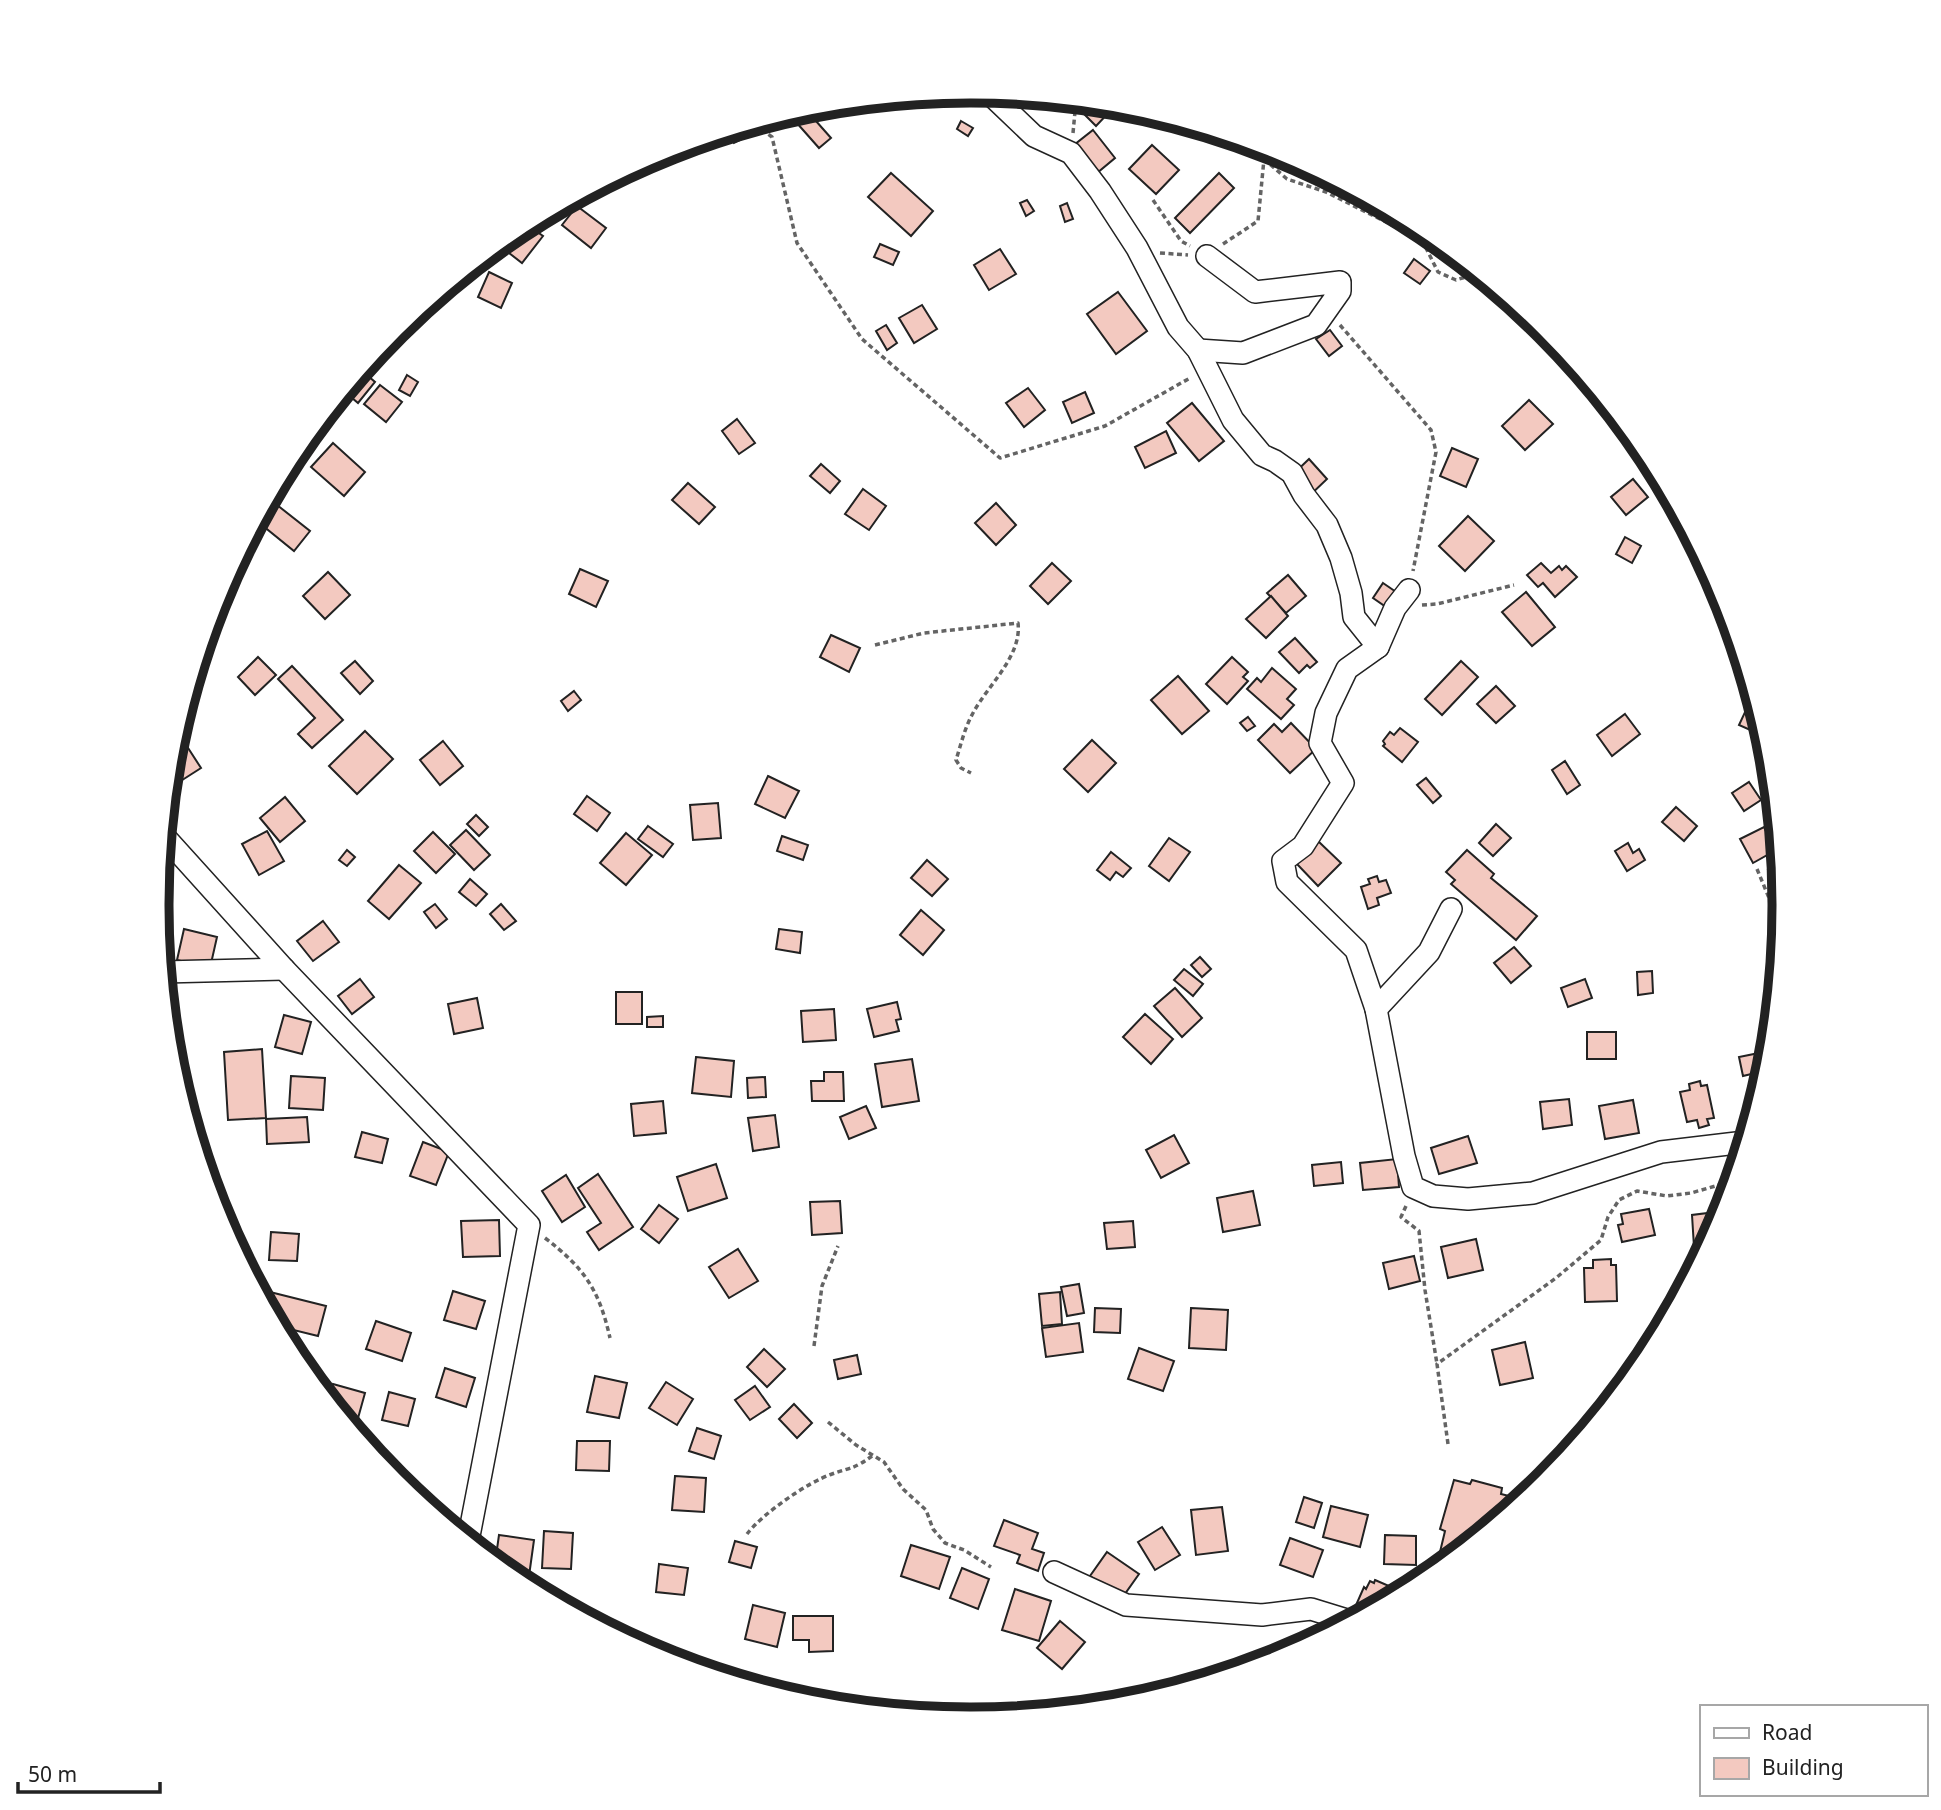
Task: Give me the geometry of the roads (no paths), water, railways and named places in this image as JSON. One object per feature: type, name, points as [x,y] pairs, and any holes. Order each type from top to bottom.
[{"type":"street","points":[[1001,104],[1034,136],[1071,153],[1100,191],[1139,252],[1178,327],[1203,359],[1233,420],[1262,455],[1292,473],[1304,495],[1327,525],[1341,558],[1351,593],[1354,617],[1377,647]]},
{"type":"street","points":[[1203,359],[1243,353],[1316,325],[1340,291],[1340,282],[1255,292],[1207,256]]},
{"type":"street","points":[[1409,590],[1395,608],[1377,647],[1347,669],[1326,713],[1320,743],[1343,783],[1303,846],[1283,860],[1287,882],[1356,950],[1376,1009],[1404,1156],[1413,1187],[1433,1196],[1468,1199],[1533,1193],[1661,1152],[1736,1143]]},
{"type":"street","points":[[171,844],[284,969],[529,1225],[470,1531]]},
{"type":"street","points":[[1376,1009],[1429,952],[1451,909]]},
{"type":"street","points":[[172,972],[284,969]]},
{"type":"street","points":[[1054,1572],[1126,1605],[1262,1615],[1311,1609],[1338,1617]]}]
